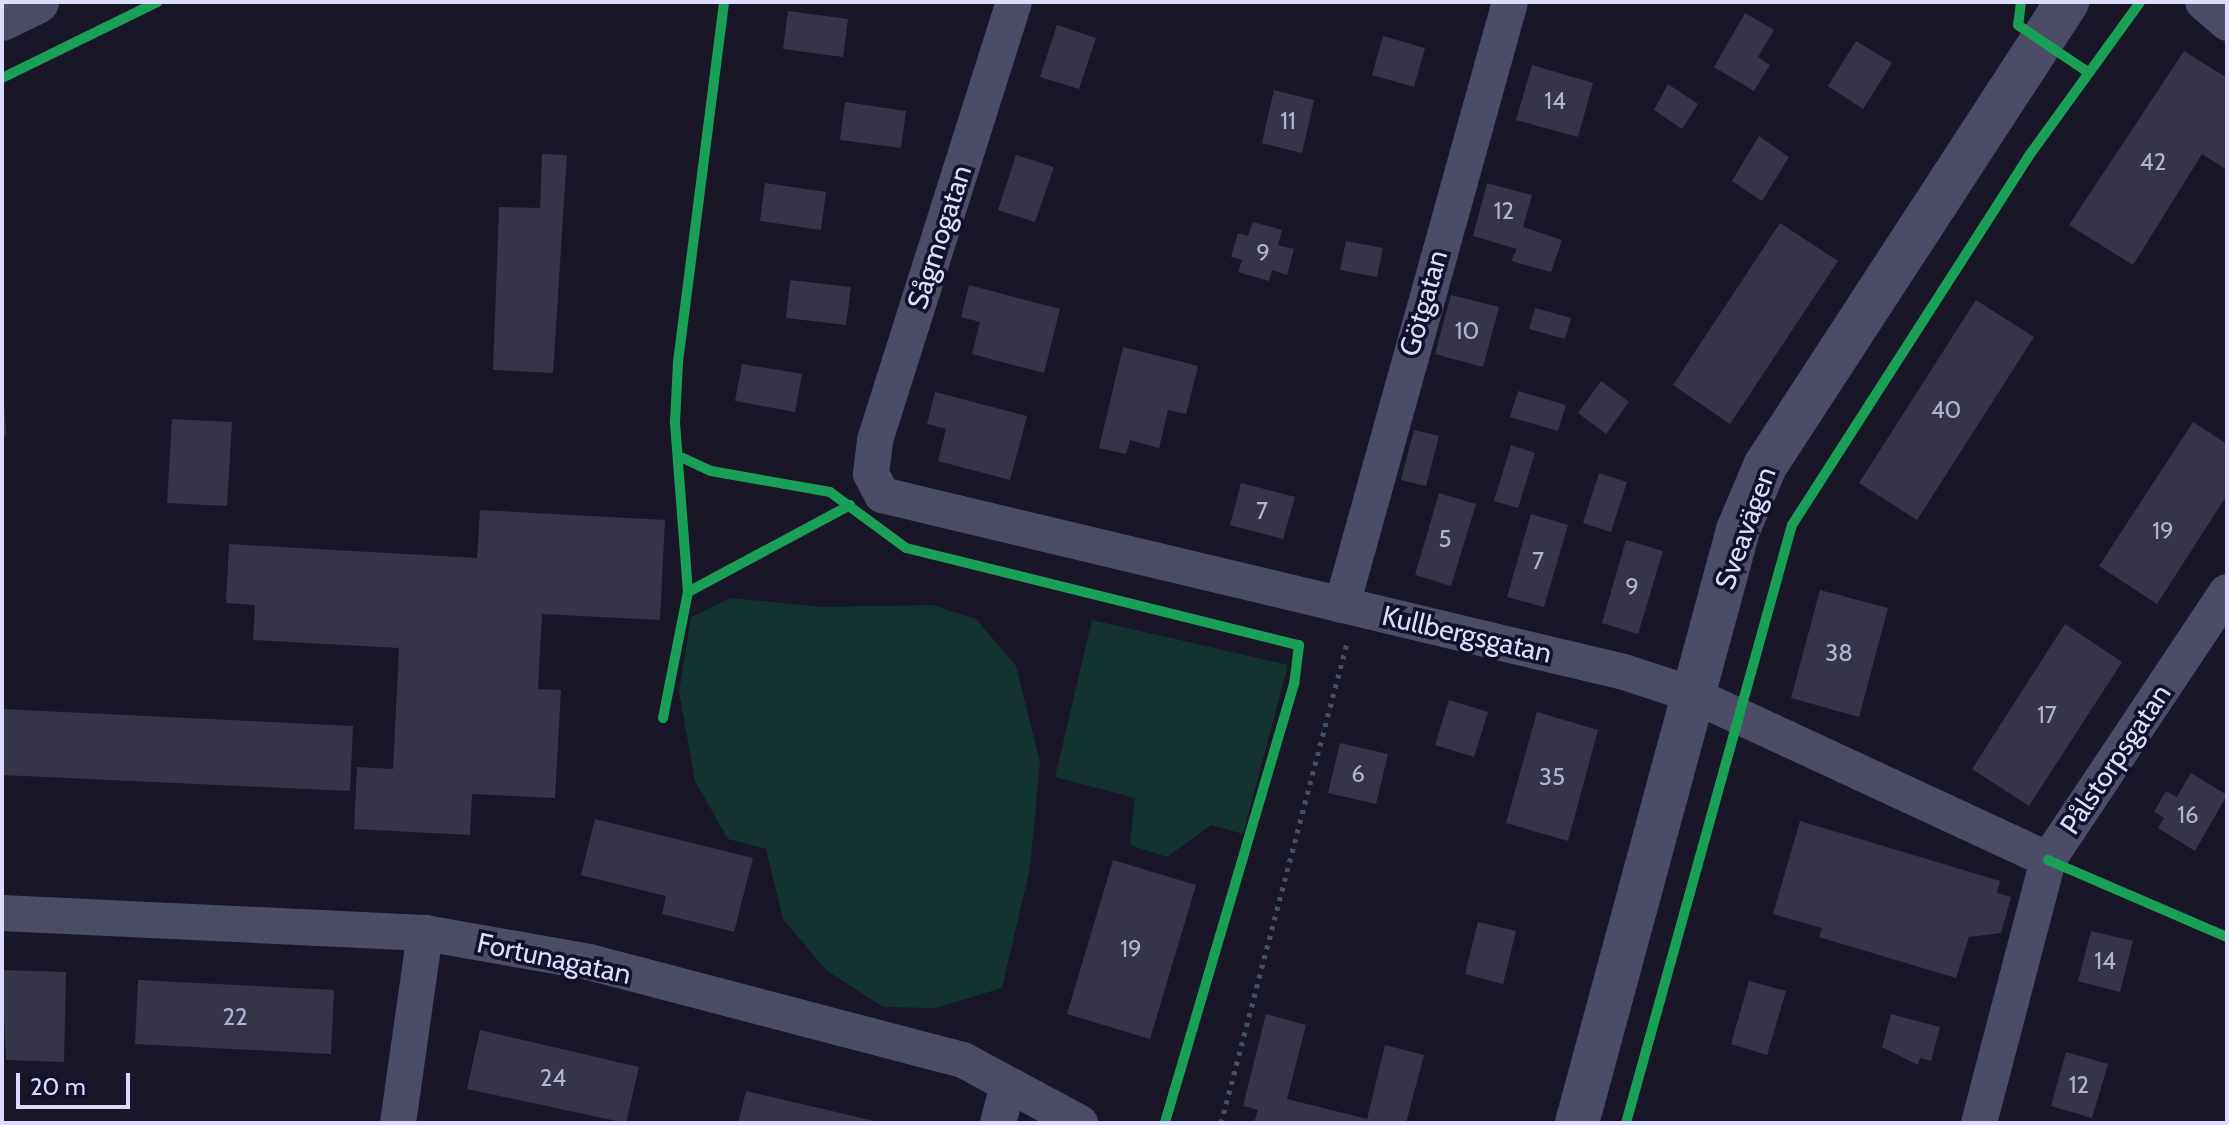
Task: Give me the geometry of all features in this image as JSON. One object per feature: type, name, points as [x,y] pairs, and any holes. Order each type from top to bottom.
[{"type":"street","points":[[2,19],[37,2]]},
{"type":"street","name":"Sågmogatan","points":[[871,474],[875,441],[1014,2]]},
{"type":"street","name":"Götgatan","points":[[1349,606],[1510,2]]},
{"type":"street","name":"Sveavägen","points":[[1577,1123],[1691,694],[1738,530],[1765,466],[2067,2]]},
{"type":"street","points":[[2203,2],[2227,23]]},
{"type":"street","name":"Kullbergsgatan","points":[[871,474],[882,495],[914,507],[1349,606],[1691,694],[2048,860]]},
{"type":"street","name":"Pålstorpsgatan","points":[[1979,1123],[2048,860],[2227,592]]},
{"type":"street","name":"Fortunagatan","points":[[2,913],[425,933],[589,962],[963,1060],[1002,1106],[1080,1123]]},
{"type":"street","points":[[398,1123],[425,933]]},
{"type":"path","points":[[1221,1123],[1349,606]]},
{"type":"green space","points":[[731,598],[822,607],[932,605],[976,619],[1016,666],[1040,762],[1030,868],[1002,988],[935,1008],[883,1007],[826,970],[783,919],[766,849],[728,839],[695,781],[679,692],[691,617]]},
{"type":"green space","points":[[1092,620],[1288,665],[1243,834],[1211,825],[1167,857],[1130,845],[1135,798],[1055,777]]},
{"type":"building","points":[[788,11],[848,19],[843,57],[783,49]]},
{"type":"building","points":[[1745,13],[1774,30],[1758,57],[1770,65],[1754,91],[1714,67]]},
{"type":"building","points":[[1057,25],[1096,38],[1079,89],[1040,77]]},
{"type":"building","points":[[1383,36],[1425,48],[1414,87],[1372,75]]},
{"type":"building","points":[[1856,41],[1892,63],[1863,109],[1828,86]]},
{"type":"building","points":[[2184,51],[2227,78],[2227,170],[2202,154],[2133,265],[2069,225]]},
{"type":"building","points":[[1532,65],[1593,83],[1578,137],[1516,120]]},
{"type":"building","points":[[1668,84],[1698,104],[1682,129],[1654,110]]},
{"type":"building","points":[[1274,90],[1314,100],[1302,153],[1262,143]]},
{"type":"building","points":[[845,102],[906,111],[901,148],[840,140]]},
{"type":"building","points":[[1759,136],[1789,157],[1762,201],[1732,181]]},
{"type":"building","points":[[542,154],[567,155],[553,373],[493,370],[499,207],[540,208]]},
{"type":"building","points":[[1016,155],[1054,167],[1035,222],[998,210]]},
{"type":"building","points":[[765,183],[826,192],[821,230],[760,221]]},
{"type":"building","points":[[1487,183],[1532,195],[1523,227],[1562,240],[1551,272],[1511,261],[1517,249],[1473,236]]},
{"type":"building","points":[[1253,222],[1282,230],[1278,245],[1294,249],[1287,275],[1272,270],[1269,281],[1238,272],[1242,260],[1231,257],[1238,233],[1248,236]]},
{"type":"building","points":[[1780,223],[1838,261],[1730,424],[1673,385]]},
{"type":"building","points":[[1346,241],[1383,248],[1377,277],[1340,270]]},
{"type":"building","points":[[790,280],[851,287],[846,325],[786,318]]},
{"type":"building","points":[[969,285],[1060,309],[1044,373],[972,354],[980,322],[961,317]]},
{"type":"building","points":[[1451,295],[1499,307],[1483,367],[1435,354]]},
{"type":"building","points":[[1976,300],[2034,337],[1917,520],[1859,483]]},
{"type":"building","points":[[1535,308],[1571,318],[1565,339],[1529,329]]},
{"type":"building","points":[[1123,347],[1198,366],[1186,414],[1168,410],[1159,448],[1130,440],[1126,454],[1099,448]]},
{"type":"building","points":[[742,364],[802,374],[795,412],[735,401]]},
{"type":"building","points":[[2,369],[6,434],[2,438]]},
{"type":"building","points":[[1601,381],[1629,402],[1606,434],[1578,413]]},
{"type":"building","points":[[1518,391],[1566,405],[1558,431],[1510,417]]},
{"type":"building","points":[[935,392],[1027,416],[1010,480],[938,461],[946,429],[927,424]]},
{"type":"building","points":[[172,419],[232,422],[227,506],[167,503]]},
{"type":"building","points":[[2193,422],[2227,444],[2227,495],[2157,604],[2099,566]]},
{"type":"building","points":[[1414,430],[1439,436],[1426,486],[1401,480]]},
{"type":"building","points":[[1511,445],[1535,453],[1518,508],[1494,501]]},
{"type":"building","points":[[1599,473],[1627,482],[1611,532],[1583,523]]},
{"type":"building","points":[[1241,483],[1295,497],[1283,539],[1230,525]]},
{"type":"building","points":[[1439,493],[1476,504],[1451,586],[1415,575]]},
{"type":"building","points":[[480,510],[665,520],[660,620],[542,614],[538,689],[561,690],[555,798],[472,794],[470,835],[354,829],[357,767],[393,769],[399,648],[253,640],[255,605],[226,603],[229,544],[477,558]]},
{"type":"building","points":[[1531,514],[1568,525],[1544,607],[1507,597]]},
{"type":"building","points":[[1626,540],[1663,551],[1638,634],[1602,623]]},
{"type":"building","points":[[1820,590],[1888,608],[1859,717],[1791,698]]},
{"type":"building","points":[[2065,624],[2122,662],[2029,806],[1972,769]]},
{"type":"building","points":[[1449,700],[1488,712],[1474,757],[1435,745]]},
{"type":"building","points":[[2,709],[353,726],[350,791],[2,775]]},
{"type":"building","points":[[1537,712],[1598,730],[1568,841],[1506,823]]},
{"type":"building","points":[[1340,743],[1388,754],[1376,804],[1328,793]]},
{"type":"building","points":[[2191,773],[2227,795],[2195,851],[2158,828],[2164,818],[2154,812],[2166,791],[2177,797]]},
{"type":"building","points":[[595,819],[753,858],[734,932],[662,914],[666,896],[581,875]]},
{"type":"building","points":[[1800,821],[2000,881],[1997,893],[2011,897],[2001,933],[1969,937],[1956,978],[1819,937],[1822,928],[1773,914]]},
{"type":"building","points":[[1113,860],[1196,885],[1150,1039],[1067,1014]]},
{"type":"building","points":[[1478,922],[1516,931],[1503,984],[1465,974]]},
{"type":"building","points":[[2091,931],[2133,941],[2120,992],[2078,981]]},
{"type":"building","points":[[2,970],[66,972],[64,1062],[6,1060]]},
{"type":"building","points":[[138,980],[334,990],[331,1054],[135,1044]]},
{"type":"building","points":[[1749,981],[1786,991],[1767,1055],[1731,1044]]},
{"type":"building","points":[[1266,1014],[1306,1025],[1287,1099],[1367,1119],[1385,1045],[1424,1055],[1406,1123],[1254,1123],[1258,1110],[1243,1106]]},
{"type":"building","points":[[1891,1014],[1940,1027],[1931,1061],[1920,1058],[1918,1065],[1882,1047]]},
{"type":"building","points":[[480,1030],[639,1067],[626,1123],[467,1089]]},
{"type":"building","points":[[2066,1052],[2108,1064],[2092,1118],[2051,1106]]},
{"type":"building","points":[[746,1091],[879,1122],[879,1123],[738,1123]]},
{"type":"cycle path","points":[[2,78],[157,2]]},
{"type":"cycle path","points":[[663,718],[688,592],[675,422],[678,362],[724,2]]},
{"type":"cycle path","points":[[2021,2],[2018,25],[2088,72]]},
{"type":"cycle path","points":[[1626,1123],[1792,525],[2028,157],[2140,2]]},
{"type":"cycle path","points":[[683,458],[711,471],[830,492],[906,548],[1299,645],[1294,684],[1165,1123]]},
{"type":"cycle path","points":[[688,592],[850,505]]},
{"type":"cycle path","points":[[2048,860],[2227,937]]}]
